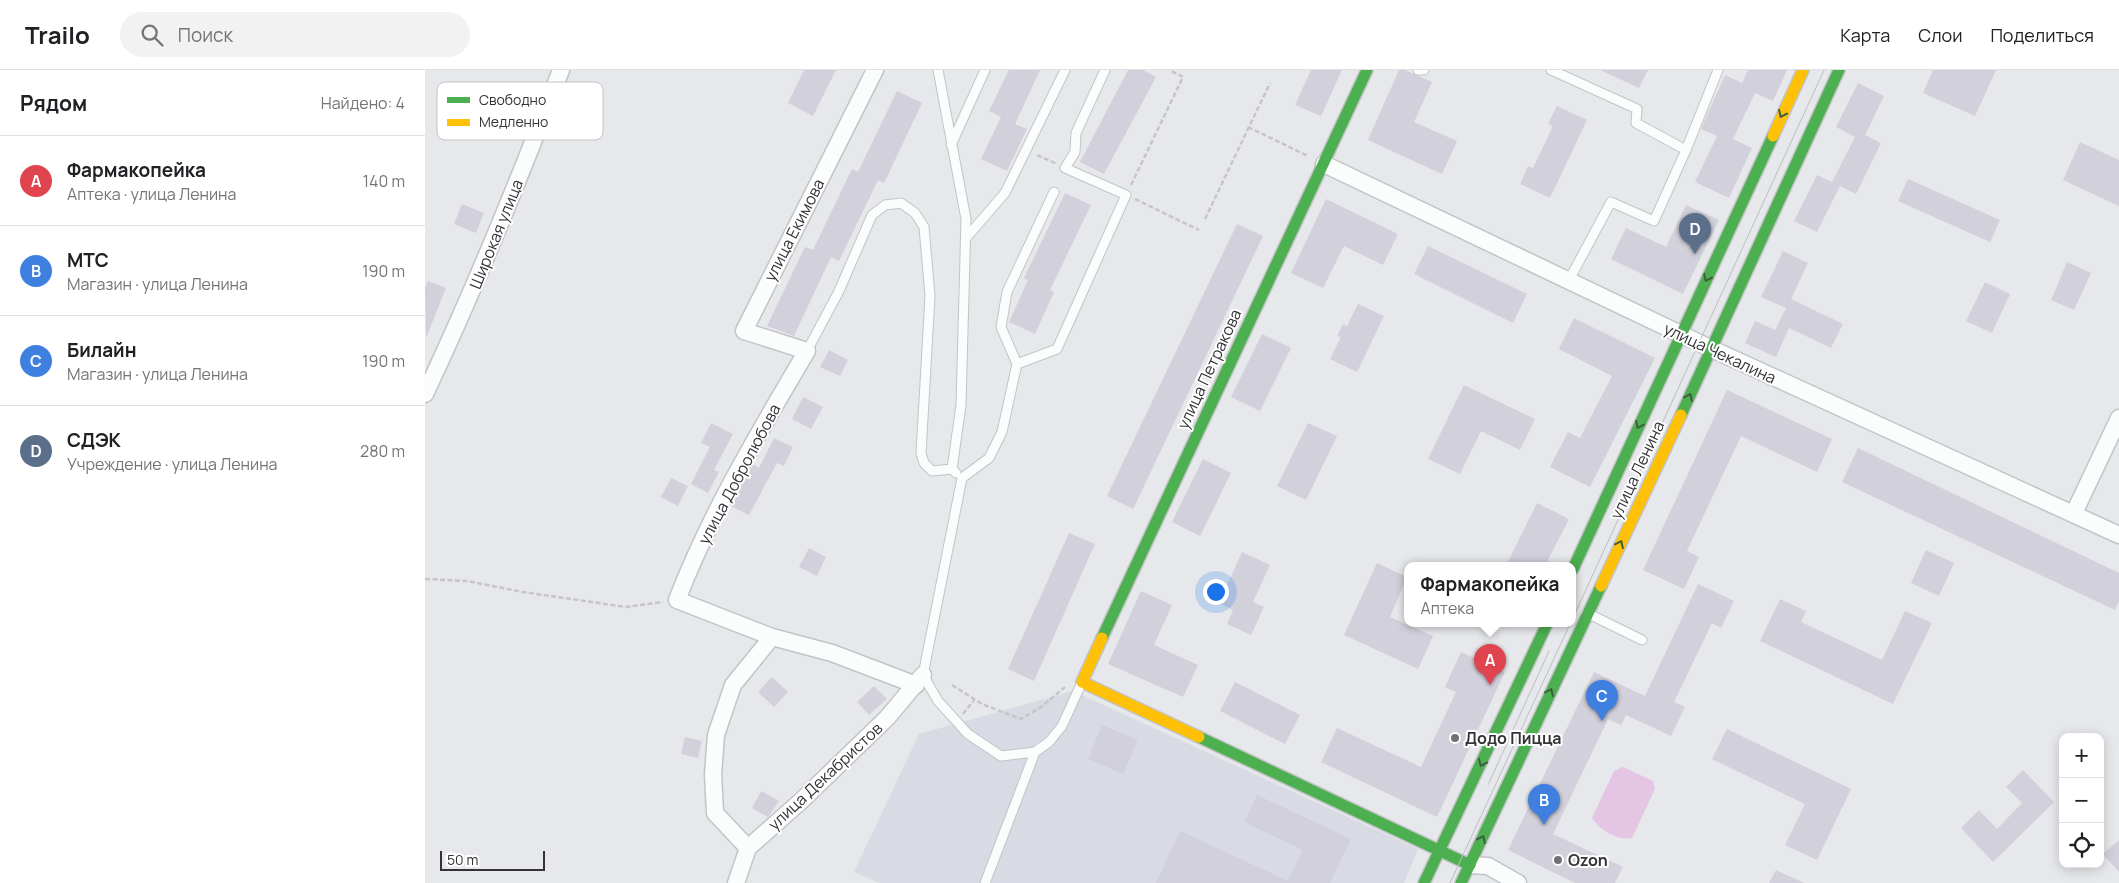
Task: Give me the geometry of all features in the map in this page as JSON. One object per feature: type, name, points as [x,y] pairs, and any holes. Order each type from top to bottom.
[{"type":"main road","name":"улица Петракова","points":[[1082,682],[1263,289],[1367,70]]},
{"type":"main road","name":"улица Ленина","points":[[1576,562],[1803,70]]},
{"type":"main road","name":"улица Ленина","points":[[1461,883],[1711,349],[1839,70]]},
{"type":"main road","points":[[1425,883],[1546,627]]},
{"type":"main road","points":[[1082,682],[1440,850],[1469,866]]},
{"type":"street","name":"Широкая улица","points":[[556,82],[561,70]]},
{"type":"street","name":"улица Екимова","points":[[807,351],[744,331],[875,70]]},
{"type":"street","name":"Широкая улица","points":[[425,394],[474,288],[533,140]]},
{"type":"street","name":"улица Чекалина","points":[[1324,164],[1681,335],[2119,535]]},
{"type":"street","name":"улица Добролюбова","points":[[677,600],[692,560],[729,487],[807,351]]},
{"type":"street","points":[[2074,514],[2119,418]]},
{"type":"street","points":[[677,600],[772,637],[833,653],[920,680]]},
{"type":"street","points":[[737,883],[748,848],[715,814],[713,774],[716,735],[733,685],[772,637]]},
{"type":"street","name":"улица Декабристов","points":[[748,848],[801,801],[879,725],[920,680]]},
{"type":"street","points":[[1469,866],[1488,866],[1518,883]]},
{"type":"lane","points":[[938,70],[966,220],[961,405],[952,469]]},
{"type":"lane","points":[[951,145],[985,70]]},
{"type":"lane","points":[[966,238],[1005,193],[1065,70]]},
{"type":"lane","points":[[1017,364],[1057,348],[1126,195],[1065,168],[1075,152],[1076,132],[1105,70]]},
{"type":"lane","points":[[1418,70],[1424,70]]},
{"type":"lane","points":[[1551,70],[1637,109],[1636,123],[1686,150]]},
{"type":"lane","points":[[1569,280],[1611,202],[1654,222],[1686,150],[1718,70]]},
{"type":"lane","points":[[1054,192],[1007,292],[1001,327],[1017,364],[1002,432],[989,458],[962,478],[920,680],[968,734],[1001,756],[1035,752],[1049,742],[1062,726],[1082,682]]},
{"type":"lane","points":[[807,351],[839,290],[872,215],[885,204],[901,203],[915,213],[924,227],[930,296],[921,453],[924,463],[932,471],[952,469],[962,478]]},
{"type":"lane","points":[[1587,613],[1642,640]]},
{"type":"lane","points":[[985,883],[1035,752]]},
{"type":"path","points":[[1169,70],[1183,77],[1126,195],[1199,230]]},
{"type":"path","points":[[1205,219],[1269,83]]},
{"type":"path","points":[[1248,127],[1324,164]]},
{"type":"path","points":[[1026,150],[1065,168]]},
{"type":"path","points":[[425,579],[467,581],[626,607],[677,600]]},
{"type":"path","points":[[952,685],[974,700],[1021,719],[1041,707],[1069,684]]},
{"type":"path","points":[[956,722],[974,700]]},
{"type":"shaded area","points":[[1073,691],[1418,849],[1404,883],[879,883],[854,872],[919,734]]},
{"type":"shaded area","points":[[1623,767],[1653,781],[1655,789],[1632,838],[1621,838],[1609,834],[1592,818],[1614,771]]},
{"type":"building","points":[[804,70],[836,70],[813,116],[788,103]]},
{"type":"building","points":[[1009,70],[1040,70],[1015,124],[1027,129],[1007,171],[981,159],[1001,117],[989,111]]},
{"type":"building","points":[[1128,70],[1143,70],[1156,77],[1104,174],[1080,162]]},
{"type":"building","points":[[1311,70],[1342,70],[1321,116],[1295,105]]},
{"type":"building","points":[[1399,70],[1405,70],[1432,82],[1414,122],[1457,141],[1442,174],[1368,140]]},
{"type":"building","points":[[1600,70],[1648,70],[1639,88]]},
{"type":"building","points":[[1748,70],[1787,70],[1773,101],[1755,93],[1733,139],[1752,148],[1729,198],[1695,182],[1717,136],[1701,129],[1725,75],[1742,83]]},
{"type":"building","points":[[1933,70],[1996,70],[1975,116],[1923,93]]},
{"type":"building","points":[[1858,83],[1884,96],[1865,135],[1881,143],[1856,194],[1832,182],[1855,137],[1836,127]]},
{"type":"building","points":[[897,91],[922,103],[884,183],[878,180],[839,261],[831,257],[794,336],[767,326],[805,247],[813,250],[852,169],[858,172]]},
{"type":"building","points":[[1557,106],[1587,120],[1550,198],[1520,184],[1528,166],[1533,168],[1553,126],[1548,124]]},
{"type":"building","points":[[2080,142],[2119,160],[2119,206],[2063,180]]},
{"type":"building","points":[[1817,175],[1840,186],[1817,232],[1794,221]]},
{"type":"building","points":[[1908,179],[2000,220],[1990,242],[1898,201]]},
{"type":"building","points":[[1065,193],[1091,205],[1050,290],[1054,292],[1035,334],[1009,322],[1028,280],[1024,278]]},
{"type":"building","points":[[1326,199],[1398,234],[1383,265],[1344,246],[1323,288],[1291,273]]},
{"type":"building","points":[[462,204],[484,213],[476,233],[454,224]]},
{"type":"building","points":[[1686,205],[1719,220],[1683,294],[1611,259],[1626,228],[1666,247]]},
{"type":"building","points":[[1237,224],[1263,236],[1133,509],[1107,496]]},
{"type":"building","points":[[1428,246],[1527,294],[1513,323],[1414,274]]},
{"type":"building","points":[[1783,251],[1808,263],[1791,299],[1843,324],[1831,348],[1789,328],[1776,357],[1745,343],[1755,321],[1775,330],[1786,308],[1761,297]]},
{"type":"building","points":[[2067,262],[2091,273],[2074,310],[2051,300]]},
{"type":"building","points":[[428,281],[446,288],[426,338],[425,287]]},
{"type":"building","points":[[1985,282],[2010,294],[1992,333],[1966,321]]},
{"type":"building","points":[[1358,304],[1384,316],[1357,372],[1330,359],[1341,337],[1337,336],[1343,324],[1347,326]]},
{"type":"building","points":[[1574,318],[1655,358],[1590,487],[1550,467],[1568,432],[1580,438],[1612,376],[1559,349]]},
{"type":"building","points":[[1262,334],[1291,348],[1260,411],[1231,397]]},
{"type":"building","points":[[829,350],[848,360],[840,376],[820,367]]},
{"type":"building","points":[[1464,385],[1535,419],[1520,450],[1481,431],[1460,474],[1428,459]]},
{"type":"building","points":[[1727,390],[1832,439],[1817,472],[1741,436],[1687,551],[1699,557],[1684,589],[1643,570]]},
{"type":"building","points":[[803,397],[823,407],[811,429],[792,419]]},
{"type":"building","points":[[711,423],[733,434],[714,470],[719,472],[708,493],[691,484],[710,447],[701,443]]},
{"type":"building","points":[[1308,423],[1337,436],[1306,500],[1277,486]]},
{"type":"building","points":[[774,438],[793,447],[784,466],[777,463],[749,515],[731,506],[753,464],[759,468]]},
{"type":"building","points":[[1858,448],[2119,573],[2119,601],[2115,610],[1842,482]]},
{"type":"building","points":[[1203,459],[1231,473],[1200,536],[1172,522]]},
{"type":"building","points":[[671,478],[688,486],[678,506],[661,497]]},
{"type":"building","points":[[1537,503],[1569,519],[1547,562],[1508,562]]},
{"type":"building","points":[[1069,533],[1095,544],[1034,681],[1008,669]]},
{"type":"building","points":[[809,548],[826,557],[817,576],[799,567]]},
{"type":"building","points":[[1926,550],[1954,563],[1939,596],[1911,583]]},
{"type":"building","points":[[1242,552],[1270,565],[1253,602],[1264,607],[1251,635],[1227,624],[1233,610],[1219,603]]},
{"type":"building","points":[[1377,563],[1404,576],[1404,584],[1390,617],[1404,623],[1404,627],[1413,627],[1433,636],[1418,669],[1344,635]]},
{"type":"building","points":[[1698,584],[1734,601],[1721,628],[1712,623],[1674,702],[1685,707],[1671,736],[1626,715],[1621,725],[1608,719],[1553,834],[1623,867],[1615,883],[1575,883],[1508,850],[1594,672],[1645,696]]},
{"type":"building","points":[[1141,591],[1172,605],[1154,645],[1198,665],[1183,697],[1108,664]]},
{"type":"building","points":[[1780,599],[1806,611],[1801,622],[1882,660],[1905,611],[1932,623],[1893,704],[1760,641]]},
{"type":"building","points":[[1461,652],[1505,672],[1437,817],[1321,762],[1337,728],[1421,767],[1456,692],[1445,687]]},
{"type":"building","points":[[772,677],[788,692],[774,707],[758,692]]},
{"type":"building","points":[[1235,682],[1300,715],[1285,744],[1220,711]]},
{"type":"building","points":[[874,686],[887,699],[869,715],[857,702]]},
{"type":"building","points":[[1102,725],[1138,740],[1123,774],[1088,759]]},
{"type":"building","points":[[1727,729],[1851,789],[1817,860],[1785,845],[1805,804],[1712,759]]},
{"type":"building","points":[[685,737],[702,741],[698,758],[681,754]]},
{"type":"building","points":[[2023,770],[2054,802],[1993,862],[1961,828],[1979,810],[1997,829],[2022,803],[2006,787]]},
{"type":"building","points":[[761,791],[779,801],[768,817],[752,808]]},
{"type":"building","points":[[1257,795],[1351,839],[1330,883],[1156,883],[1180,831],[1288,881],[1303,850],[1244,822]]},
{"type":"building","points":[[2119,840],[2119,872],[2104,855]]},
{"type":"building","points":[[1776,870],[1804,883],[1769,883]]},
{"type":"tram line","points":[[1576,611],[1824,70]]},
{"type":"tram line","points":[[1450,883],[1569,627]]},
{"type":"tram line","points":[[1488,785],[1549,651]]},
{"type":"traffic: fast","points":[[1102,638],[1367,70]]},
{"type":"traffic: fast","points":[[1681,415],[1839,70]]},
{"type":"traffic: fast","points":[[1576,563],[1773,136]]},
{"type":"traffic: fast","points":[[1461,883],[1601,586]]},
{"type":"traffic: fast","points":[[1424,883],[1546,627]]},
{"type":"traffic: fast","points":[[1199,737],[1470,865]]},
{"type":"traffic: slow","points":[[1773,136],[1803,70]]},
{"type":"traffic: slow","points":[[1601,586],[1681,415]]},
{"type":"traffic: slow","points":[[1102,638],[1082,682],[1199,737]]},
{"type":"place","name":"СДЭК","points":[[1695,254]]},
{"type":"place","name":"Фармакопейка","points":[[1490,685]]},
{"type":"place","name":"Билайн","points":[[1602,721]]},
{"type":"place","name":"Додо Пицца","points":[[1455,738]]},
{"type":"place","name":"МТС","points":[[1544,825]]},
{"type":"place","name":"Ozon","points":[[1558,860]]}]
